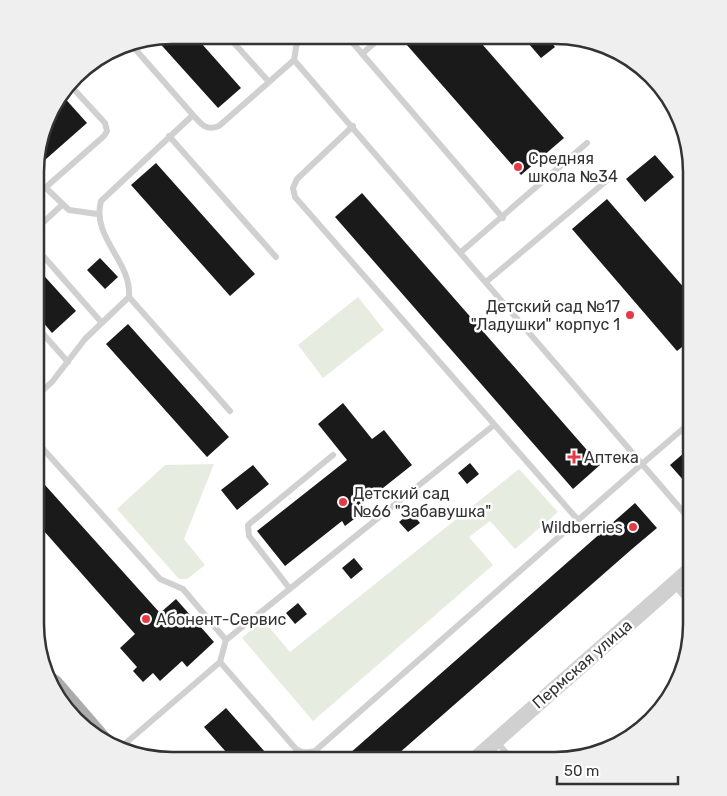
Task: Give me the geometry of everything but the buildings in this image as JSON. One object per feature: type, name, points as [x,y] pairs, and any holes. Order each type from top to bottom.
[{"type":"street","name":"Пермская улица","points":[[483,752],[683,576]]},
{"type":"lane","points":[[235,44],[268,82]]},
{"type":"lane","points":[[135,49],[204,127],[212,129],[219,126],[294,60],[297,44]]},
{"type":"lane","points":[[353,44],[503,218]]},
{"type":"lane","points":[[362,54],[373,44]]},
{"type":"lane","points":[[294,60],[353,126],[683,512]]},
{"type":"lane","points":[[74,89],[105,123],[107,131],[104,136],[46,188],[62,205],[75,212],[97,214]]},
{"type":"lane","points":[[193,115],[108,192],[100,201],[97,214],[100,226],[127,277],[129,297],[230,411]]},
{"type":"lane","points":[[353,126],[297,179],[293,188],[295,197],[578,520]]},
{"type":"lane","points":[[170,136],[276,257]]},
{"type":"lane","points":[[461,252],[503,218],[587,143]]},
{"type":"lane","points":[[486,282],[611,177]]},
{"type":"lane","points":[[44,222],[62,205]]},
{"type":"lane","points":[[44,257],[102,323]]},
{"type":"lane","points":[[44,389],[68,362],[84,339],[129,297]]},
{"type":"lane","points":[[44,335],[68,362]]},
{"type":"lane","points":[[125,744],[220,662],[226,640],[494,425]]},
{"type":"lane","points":[[220,662],[296,749],[302,752],[315,750],[683,429]]},
{"type":"lane","points":[[44,451],[160,579],[183,589],[226,640]]},
{"type":"lane","points":[[290,589],[249,536],[248,525],[333,456]]},
{"type":"lane","points":[[674,584],[683,594]]},
{"type":"lane","points":[[495,741],[505,752]]},
{"type":"shaded area","points":[[358,297],[384,330],[323,378],[298,345]]},
{"type":"shaded area","points":[[214,464],[184,539],[205,565],[187,579],[179,579],[117,509],[165,465]]},
{"type":"shaded area","points":[[519,469],[558,512],[515,549],[490,521],[469,537],[493,565],[313,721],[242,638],[263,620],[290,652]]},
{"type":"place","name":"Средняя школа №34","points":[[518,167]]},
{"type":"place","name":"Детский сад №17 \"Ладушки\" корпус 1","points":[[630,315]]},
{"type":"place","name":"Аптека","points":[[574,457]]},
{"type":"place","name":"Детский сад №66 \"Забавушка\"","points":[[343,502]]},
{"type":"place","name":"Wildberries","points":[[633,527]]},
{"type":"place","name":"Абонент-Сервис","points":[[146,619]]}]
